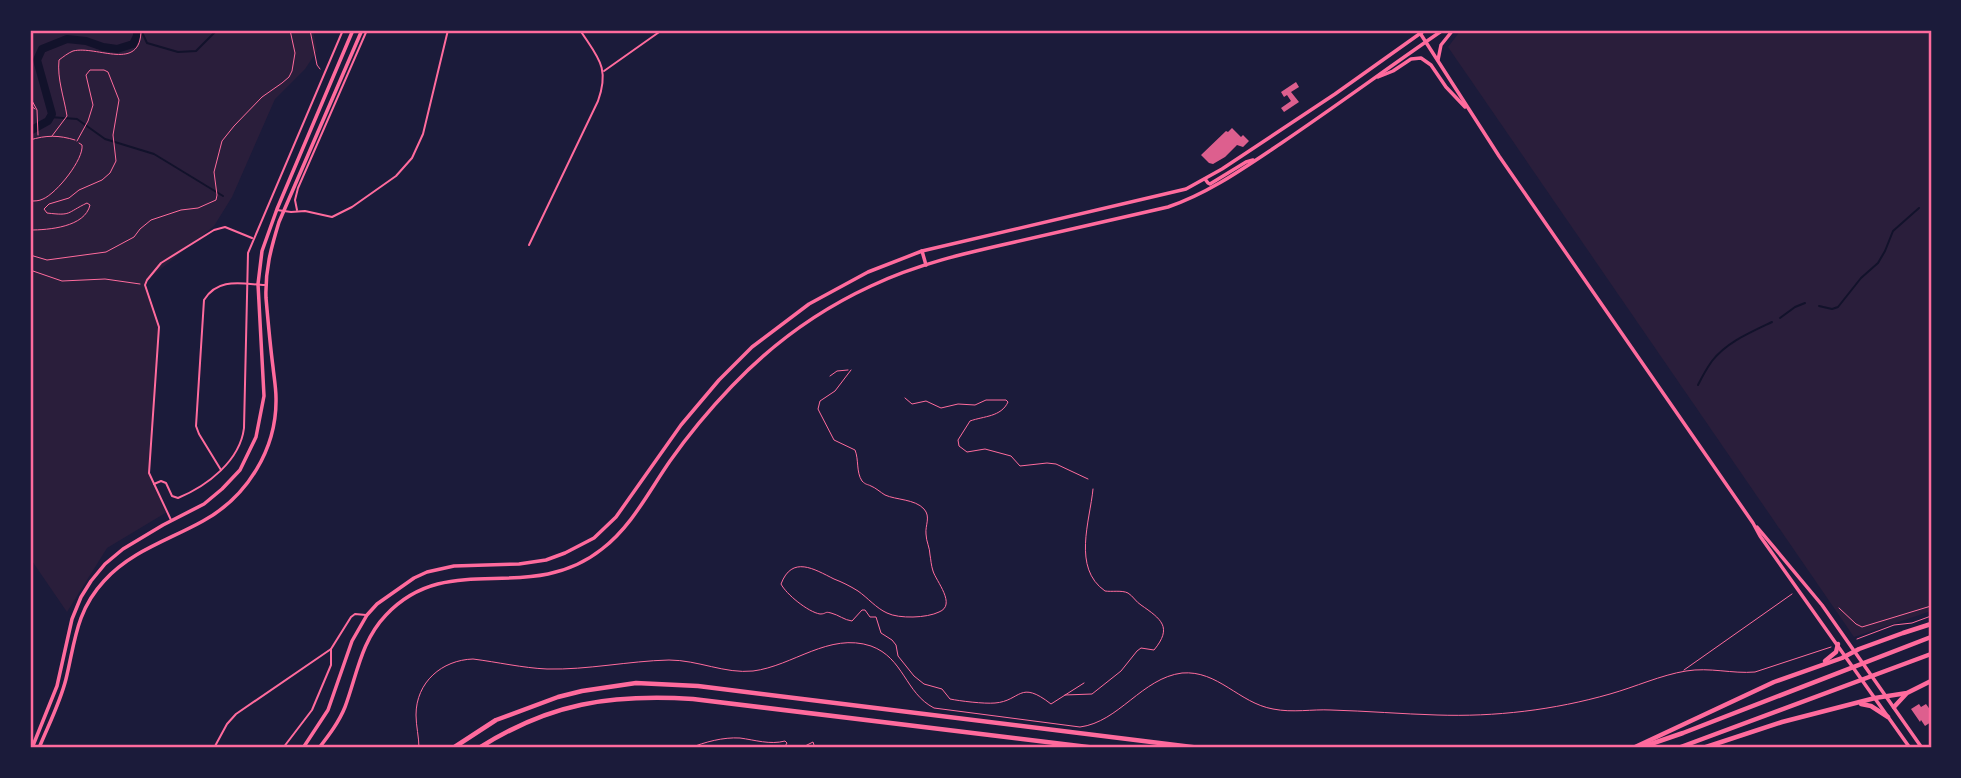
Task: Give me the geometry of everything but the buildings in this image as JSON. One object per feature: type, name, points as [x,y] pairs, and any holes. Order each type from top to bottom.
[{"type":"highway","points":[[1818,665],[1847,658],[1931,624]]},
{"type":"highway","points":[[1638,748],[1931,637]]},
{"type":"highway","points":[[1633,748],[1818,665],[1832,657],[1838,650],[1838,644]]},
{"type":"highway","points":[[1678,748],[1931,654]]},
{"type":"highway","points":[[1850,706],[1874,695],[1907,693],[1931,681]]},
{"type":"highway","points":[[453,748],[496,720],[558,696],[636,683],[698,686],[1200,748]]},
{"type":"highway","points":[[1894,707],[1907,693]]},
{"type":"highway","points":[[479,748],[538,716],[610,699],[652,697],[693,699],[1096,748]]},
{"type":"highway","points":[[1703,748],[1782,722],[1850,706],[1867,705],[1888,717]]},
{"type":"main road","points":[[32,748],[57,686],[72,619],[91,581],[105,564],[123,549],[204,504],[222,489],[240,470],[256,437],[264,396],[258,284],[262,251],[276,209],[353,30]]},
{"type":"main road","points":[[39,748],[61,694],[76,629],[97,590],[127,560],[222,509],[240,493],[263,458],[271,436],[276,399],[265,285],[269,254],[284,211],[364,30]]},
{"type":"main road","points":[[303,748],[328,709],[348,650],[367,615],[386,597],[427,572],[454,566],[519,564],[546,560],[594,538],[616,517],[705,395],[752,347],[824,295],[868,272],[922,251],[1186,189],[1335,94],[1426,30]]},
{"type":"main road","points":[[319,748],[341,716],[358,661],[370,637],[393,608],[421,590],[446,582],[465,578],[514,578],[549,574],[581,562],[598,552],[620,534],[648,497],[670,461],[732,386],[792,333],[830,307],[872,285],[926,265],[1189,200],[1255,161],[1443,30]]},
{"type":"main road","points":[[1438,60],[1442,43],[1453,30]]},
{"type":"main road","points":[[1420,33],[1527,198],[1910,748]]},
{"type":"main road","points":[[1374,78],[1393,71],[1414,58],[1421,58],[1431,65],[1446,87],[1471,114]]},
{"type":"main road","points":[[1205,179],[1210,184],[1246,162],[1255,161]]},
{"type":"main road","points":[[922,251],[926,265]]},
{"type":"main road","points":[[1753,523],[1822,605],[1922,748]]},
{"type":"street","points":[[154,484],[162,481],[166,483],[172,496],[178,498],[187,495],[221,471],[240,445],[243,437],[248,253],[343,30]]},
{"type":"street","points":[[298,211],[295,200],[298,188],[364,30]]},
{"type":"street","points":[[276,209],[332,217],[341,214],[396,176],[412,158],[423,134],[448,30]]},
{"type":"street","points":[[529,244],[603,88],[600,62],[580,30]]},
{"type":"street","points":[[603,71],[662,30]]},
{"type":"street","points":[[171,521],[149,473],[159,327],[145,285],[161,263],[214,230],[225,227],[253,239]]},
{"type":"street","points":[[221,471],[196,426],[204,300],[210,290],[223,284],[265,285]]},
{"type":"street","points":[[214,748],[236,714],[331,649],[351,617],[355,614],[367,615]]},
{"type":"street","points":[[283,748],[312,710],[331,665],[331,649]]},
{"type":"path","points":[[52,136],[67,116],[58,68],[59,60],[75,51],[119,55],[128,53],[141,42],[141,30]]},
{"type":"path","points":[[30,255],[47,260],[68,259],[112,250],[134,237],[151,220],[181,210],[198,208],[216,200],[214,172],[222,141],[262,97],[289,77],[292,71],[295,54],[289,30]]},
{"type":"path","points":[[310,30],[317,65],[324,74]]},
{"type":"path","points":[[30,230],[43,230],[83,218],[90,205],[83,205],[64,215],[47,213],[44,209],[49,204],[69,198],[87,186],[103,180],[116,161],[113,135],[118,95],[108,72],[104,70],[90,70],[86,75],[93,105],[91,115],[77,141]]},
{"type":"path","points":[[30,97],[37,110],[39,137]]},
{"type":"path","points":[[30,105],[37,110]]},
{"type":"path","points":[[30,140],[39,137],[66,137],[82,145],[83,152],[51,194],[31,202],[30,194]]},
{"type":"path","points":[[30,270],[62,281],[105,279],[145,285]]},
{"type":"path","points":[[830,376],[837,370],[851,370],[841,385],[818,404],[830,435],[834,440],[855,450],[859,474],[866,484],[888,496],[920,505],[926,511],[928,516],[925,533],[933,572],[943,590],[945,609],[923,617],[889,614],[858,590],[818,570],[806,567],[796,566],[790,569],[781,584],[784,590],[803,607],[821,614],[832,613],[852,621],[864,610],[870,617],[876,617],[881,633],[896,645],[898,656],[914,676],[924,684],[942,690],[950,699],[993,704],[1022,692],[1034,694],[1051,704],[1084,682]]},
{"type":"path","points":[[905,398],[912,404],[926,401],[941,408],[958,404],[975,405],[986,400],[1006,400],[1007,406],[999,413],[970,421],[958,440],[959,446],[967,452],[985,449],[1011,456],[1020,466],[1056,464],[1088,479]]},
{"type":"path","points":[[1065,695],[1092,694],[1098,691],[1121,671],[1141,648],[1154,650],[1163,635],[1164,626],[1159,617],[1125,592],[1105,591],[1092,577],[1087,561],[1086,531],[1093,489]]},
{"type":"path","points":[[1682,671],[1799,590]]},
{"type":"path","points":[[1839,608],[1856,625],[1862,627],[1931,606]]},
{"type":"path","points":[[1857,639],[1894,625],[1912,623],[1931,616]]},
{"type":"path","points":[[419,748],[416,714],[420,693],[437,670],[461,659],[546,669],[671,660],[730,671],[752,671],[774,666],[832,644],[855,643],[877,648],[891,658],[920,699],[934,708],[1080,727],[1098,722],[1162,679],[1184,673],[1215,679],[1246,700],[1275,710],[1461,715],[1517,712],[1581,702],[1682,671],[1711,669],[1755,672],[1831,648]]},
{"type":"path","points":[[690,748],[710,741],[737,738],[776,744],[785,741],[787,743],[783,748]]},
{"type":"path","points":[[802,748],[813,741],[815,748]]},
{"type":"shaded area","points":[[30,30],[313,30],[317,51],[305,69],[275,99],[232,197],[214,226],[147,280],[145,285],[159,327],[149,473],[167,512],[107,548],[67,612],[30,558]]},
{"type":"shaded area","points":[[1461,30],[1931,30],[1931,611],[1854,637],[1448,47]]},
{"type":"waterway","points":[[30,131],[48,121],[52,114],[37,60],[42,49],[67,39],[117,49],[133,44],[137,30]]},
{"type":"waterway","points":[[141,30],[147,43],[178,52],[196,51],[217,30]]},
{"type":"waterway","points":[[50,117],[77,119],[105,139],[154,154],[223,196]]},
{"type":"waterway","points":[[1819,306],[1832,309],[1838,307],[1861,278],[1878,263],[1893,231],[1919,208]]},
{"type":"waterway","points":[[1780,318],[1805,303]]},
{"type":"waterway","points":[[1698,385],[1712,361],[1725,348],[1772,322]]}]
